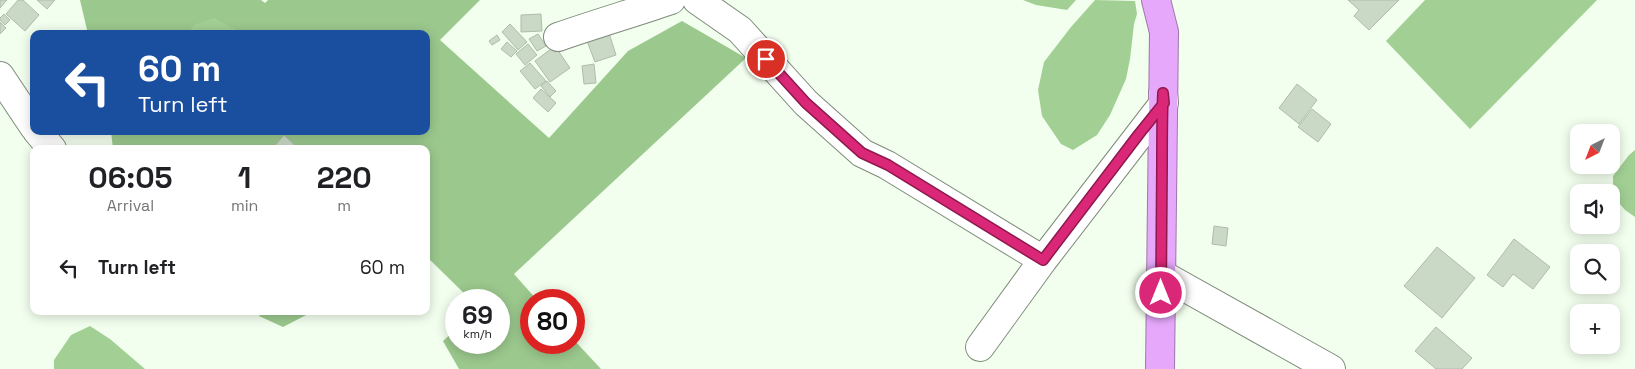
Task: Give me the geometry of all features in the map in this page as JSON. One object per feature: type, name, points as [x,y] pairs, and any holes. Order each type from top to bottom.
[{"type":"highway","points":[[1156,0],[1164,32],[1160,369]]},
{"type":"street","points":[[558,38],[671,0]]},
{"type":"street","points":[[697,0],[740,30],[806,103],[862,153],[888,165],[1043,260]]},
{"type":"street","points":[[0,76],[30,121]]},
{"type":"street","points":[[980,347],[1043,260],[1164,103],[1163,93]]},
{"type":"street","points":[[41,135],[49,145]]},
{"type":"street","points":[[1161,274],[1331,369]]},
{"type":"shaded area","points":[[80,0],[261,0],[265,3],[268,0],[480,0],[440,40],[549,138],[628,51],[682,21],[746,58],[514,274],[527,289],[520,289],[520,354],[585,354],[585,352],[601,369],[459,369],[450,354],[510,354],[510,289],[460,289],[430,260],[430,145],[113,145],[111,135],[430,135],[430,30],[87,30]]},
{"type":"shaded area","points":[[1023,0],[1076,0],[1067,10],[1036,5]]},
{"type":"shaded area","points":[[1095,0],[1135,1],[1137,14],[1126,79],[1110,115],[1097,135],[1073,150],[1061,144],[1042,116],[1038,90],[1044,62]]},
{"type":"shaded area","points":[[1425,0],[1597,0],[1470,129],[1386,41]]},
{"type":"shaded area","points":[[214,18],[236,30],[190,30],[194,25]]},
{"type":"shaded area","points":[[1635,150],[1635,217],[1620,204],[1620,184],[1613,184],[1613,176],[1615,174],[1620,174],[1620,167]]},
{"type":"shaded area","points":[[260,315],[306,315],[283,327]]},
{"type":"shaded area","points":[[90,326],[110,339],[145,369],[54,369],[54,360],[71,335]]},
{"type":"building","points":[[0,0],[7,0],[0,8]]},
{"type":"building","points":[[18,0],[23,0],[39,15],[25,31],[6,14]]},
{"type":"building","points":[[37,0],[55,0],[47,9]]},
{"type":"building","points":[[1348,0],[1399,0],[1369,30],[1354,16],[1359,10]]},
{"type":"building","points":[[4,14],[10,20],[5,25],[0,20]]},
{"type":"building","points":[[541,14],[542,31],[521,32],[521,15]]},
{"type":"building","points":[[0,22],[6,28],[0,34]]},
{"type":"building","points":[[510,24],[527,42],[518,50],[502,32]]},
{"type":"building","points":[[609,33],[616,55],[595,62],[587,41]]},
{"type":"building","points":[[538,34],[546,46],[537,51],[529,39]]},
{"type":"building","points":[[497,35],[500,40],[492,45],[489,41]]},
{"type":"building","points":[[507,42],[517,51],[511,57],[501,49]]},
{"type":"building","points":[[528,44],[537,55],[525,65],[516,54]]},
{"type":"building","points":[[555,46],[570,68],[550,82],[535,61]]},
{"type":"building","points":[[530,63],[546,81],[535,89],[520,71]]},
{"type":"building","points":[[594,64],[596,83],[584,84],[582,66]]},
{"type":"building","points":[[547,81],[556,91],[550,97],[541,86]]},
{"type":"building","points":[[1297,84],[1317,100],[1299,124],[1279,108]]},
{"type":"building","points":[[541,89],[556,103],[548,112],[533,98]]},
{"type":"building","points":[[1312,109],[1331,124],[1318,142],[1298,127]]},
{"type":"building","points":[[284,135],[295,145],[275,145]]},
{"type":"building","points":[[1214,226],[1228,228],[1226,246],[1212,244]]},
{"type":"building","points":[[1514,239],[1550,267],[1533,289],[1513,274],[1503,287],[1487,275]]},
{"type":"building","points":[[1437,247],[1475,278],[1442,318],[1404,286]]},
{"type":"building","points":[[1436,327],[1472,358],[1462,369],[1436,369],[1415,351]]},
{"type":"route","points":[[766,59],[806,103],[862,153],[888,165],[1043,260],[1139,134],[1152,118],[1164,103],[1163,93],[1162,111],[1161,293]]}]
